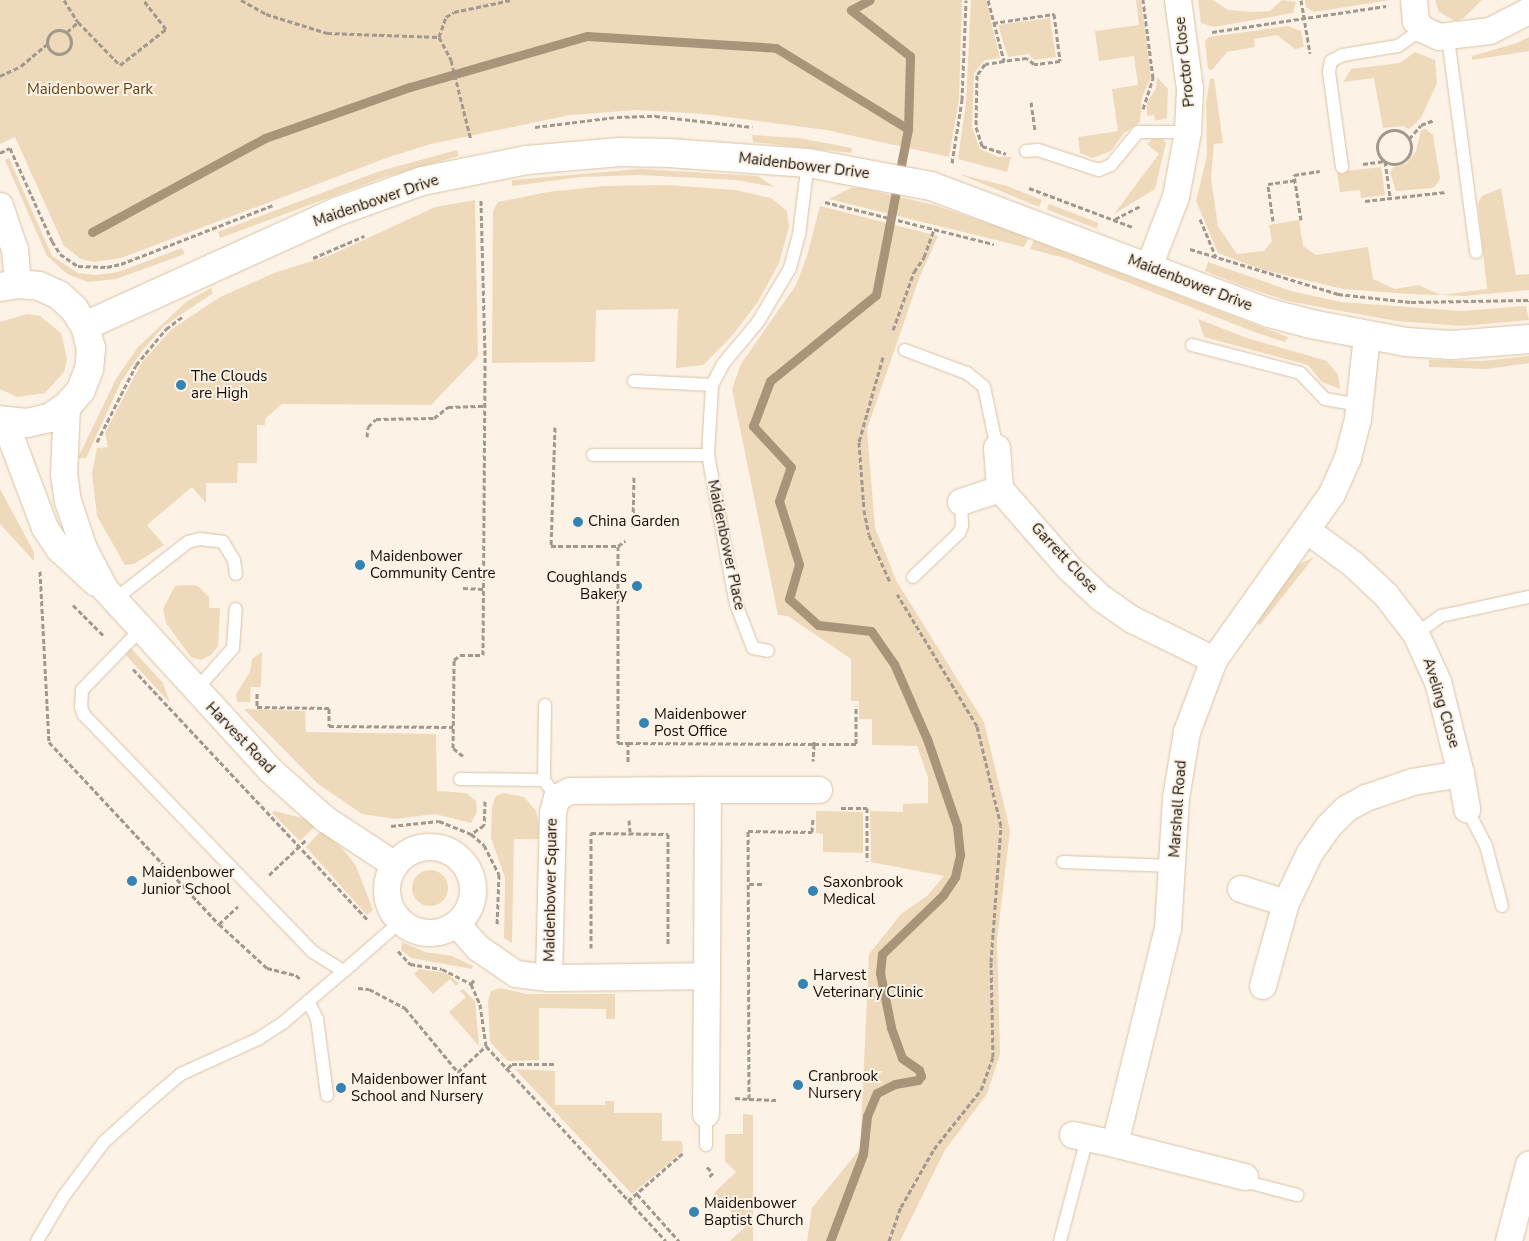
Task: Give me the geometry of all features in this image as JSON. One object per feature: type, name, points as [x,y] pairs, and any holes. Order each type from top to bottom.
[{"type":"street","name":"Proctor Close","points":[[1149,267],[1184,166],[1188,132],[1190,89],[1178,0]]},
{"type":"street","points":[[1414,1],[1416,20],[1422,29],[1430,36],[1448,38],[1490,32],[1529,11]]},
{"type":"street","name":"Maidenbower Drive","points":[[85,326],[336,212],[422,181],[527,160],[620,152],[686,154],[808,163],[859,170],[931,186],[1269,313],[1367,336],[1452,345],[1529,339]]},
{"type":"street","points":[[0,206],[15,250],[9,285],[39,286],[59,295],[74,309],[85,326],[91,348],[89,369],[81,390],[67,406],[42,420],[27,423],[3,421]]},
{"type":"street","name":"Marshall Road","points":[[1115,1144],[1161,967],[1174,866],[1179,765],[1187,732],[1214,660],[1308,531],[1332,494],[1348,458],[1360,405],[1367,336]]},
{"type":"street","name":"Harvest Road","points":[[67,406],[64,474],[68,501],[84,549],[109,595]]},
{"type":"street","name":"Harvest Road","points":[[3,421],[45,528],[60,550],[142,628],[195,691],[270,770],[325,819],[395,865]]},
{"type":"street","points":[[961,502],[1000,489],[997,448]]},
{"type":"street","name":"Garrett Close","points":[[1000,489],[1069,568],[1101,598],[1133,620],[1214,660]]},
{"type":"street","name":"Aveling Close","points":[[1308,531],[1360,570],[1386,596],[1416,634],[1438,682],[1461,774],[1467,809]]},
{"type":"street","points":[[1263,986],[1286,903],[1310,853],[1346,810],[1389,789],[1461,774]]},
{"type":"street","name":"Maidenbower Square","points":[[707,976],[549,978],[553,813],[551,789],[570,791],[708,790],[825,799]]},
{"type":"street","points":[[706,1106],[708,790]]},
{"type":"street","points":[[433,847],[460,859],[469,871],[473,885],[466,914],[456,924],[434,933],[422,933],[400,922],[392,912],[386,888],[395,865],[405,855],[433,847]]},
{"type":"street","points":[[1241,889],[1286,903]]},
{"type":"street","points":[[456,924],[494,960],[516,974],[549,978]]},
{"type":"street","points":[[1080,1136],[1245,1177]]},
{"type":"street","points":[[1509,1241],[1529,1165]]},
{"type":"lane","points":[[1342,167],[1328,72],[1331,61],[1343,55],[1398,46],[1422,29]]},
{"type":"lane","points":[[1448,38],[1470,191],[1469,206],[1476,252]]},
{"type":"lane","points":[[1026,151],[1038,150],[1093,169],[1105,169],[1132,137],[1145,130],[1188,132]]},
{"type":"lane","name":"Maidenbower Place","points":[[768,651],[754,648],[736,604],[708,455],[712,384],[723,364],[758,322],[790,268],[799,235],[808,163]]},
{"type":"lane","points":[[1192,345],[1300,372],[1325,399],[1360,405]]},
{"type":"lane","points":[[905,350],[967,373],[984,387],[997,448]]},
{"type":"lane","points":[[634,381],[712,384]]},
{"type":"lane","points":[[593,455],[708,455]]},
{"type":"lane","points":[[913,577],[959,533],[962,526],[961,502]]},
{"type":"lane","points":[[109,595],[188,542],[200,539],[222,542],[234,560],[236,574]]},
{"type":"lane","points":[[1416,634],[1441,616],[1529,597]]},
{"type":"lane","points":[[195,691],[233,648],[236,608]]},
{"type":"lane","points":[[142,628],[82,690],[81,707],[84,715],[252,892],[313,952],[344,971]]},
{"type":"lane","points":[[460,779],[486,779],[551,789],[544,704]]},
{"type":"lane","points":[[1467,809],[1486,846],[1502,906]]},
{"type":"lane","points":[[1064,862],[1174,866]]},
{"type":"lane","points":[[37,1241],[63,1197],[104,1142],[147,1103],[181,1074],[258,1039],[308,1001],[400,922]]},
{"type":"lane","points":[[308,1001],[317,1019],[327,1095]]},
{"type":"lane","points":[[706,1106],[706,1145]]},
{"type":"lane","points":[[1060,1241],[1080,1136]]},
{"type":"lane","points":[[1245,1177],[1251,1183],[1297,1195]]},
{"type":"path","points":[[64,0],[78,22],[120,65],[166,29],[143,0]]},
{"type":"path","points":[[241,0],[266,14],[327,33],[439,37]]},
{"type":"path","points":[[460,94],[451,60],[439,37],[446,17],[454,12],[511,0]]},
{"type":"path","points":[[951,166],[962,100],[966,0]]},
{"type":"path","points":[[988,0],[1004,61]]},
{"type":"path","points":[[1143,0],[1152,78],[1151,89],[1142,109],[1145,130]]},
{"type":"path","points":[[1301,0],[1308,52],[1331,61]]},
{"type":"path","points":[[1182,36],[1414,1]]},
{"type":"path","points":[[993,23],[1054,14],[1060,60],[1034,64],[1027,58],[986,64],[977,75],[976,127],[982,146],[1000,155],[1012,153]]},
{"type":"path","points":[[67,32],[71,41],[67,51],[56,53],[48,44],[48,36],[54,31],[67,32],[78,22]]},
{"type":"path","points":[[0,76],[21,66],[48,44]]},
{"type":"path","points":[[1409,139],[1401,132],[1384,132],[1378,142],[1378,153],[1385,161],[1401,162],[1409,155],[1409,139],[1421,125],[1434,122],[1433,114]]},
{"type":"path","points":[[1273,221],[1268,184],[1295,180]]},
{"type":"path","points":[[1365,202],[1444,190],[1458,207],[1469,206]]},
{"type":"path","points":[[471,834],[484,825],[486,756],[461,756],[453,748],[453,727],[454,660],[460,655],[483,655],[485,406],[481,195],[473,196]]},
{"type":"path","points":[[1047,195],[1160,239],[1338,294],[1411,302],[1529,300]]},
{"type":"path","points":[[803,197],[999,245]]},
{"type":"path","points":[[890,337],[914,272],[924,257],[934,230]]},
{"type":"path","points":[[305,260],[331,252],[371,233]]},
{"type":"path","points":[[94,449],[136,366],[166,329],[188,313]]},
{"type":"path","points":[[884,355],[859,442],[864,510],[869,534],[888,580],[976,726],[1001,826],[991,962],[993,1057],[981,1090],[934,1149],[915,1182],[901,1207],[889,1241]]},
{"type":"path","points":[[367,437],[368,427],[376,419],[434,418],[448,407],[485,406]]},
{"type":"path","points":[[555,427],[551,546],[618,546],[625,541]]},
{"type":"path","points":[[633,527],[634,455]]},
{"type":"path","points":[[618,546],[618,743],[773,743]]},
{"type":"path","points":[[463,588],[483,589]]},
{"type":"path","points":[[257,693],[257,707],[329,708],[329,726],[453,727]]},
{"type":"path","points":[[814,741],[814,744],[856,744],[856,706]]},
{"type":"path","points":[[628,743],[628,749]]},
{"type":"path","points":[[825,799],[867,808],[867,861]]},
{"type":"path","points":[[749,1098],[748,831],[812,832],[813,816]]},
{"type":"path","points":[[264,881],[325,819]]},
{"type":"path","points":[[384,826],[439,821],[471,834],[484,845],[499,874],[494,960],[471,984],[480,1004],[486,1046],[666,1241]]},
{"type":"path","points":[[591,953],[591,833],[668,834],[668,945]]},
{"type":"path","points":[[748,884],[763,884]]},
{"type":"path","points":[[749,990],[754,990]]},
{"type":"path","points":[[508,1068],[512,1064],[556,1064]]},
{"type":"path","points":[[706,1106],[749,1098],[776,1100]]},
{"type":"path","points":[[628,1201],[687,1150]]},
{"type":"path","points":[[637,1194],[679,1241]]},
{"type":"green space","name":"Maidenbower Park","points":[[0,0],[962,0],[959,100],[949,157],[826,130],[704,114],[637,110],[570,115],[431,144],[389,157],[121,258],[94,262],[81,259],[64,246],[15,137],[0,144]]},
{"type":"green space","points":[[971,0],[986,0],[1000,58],[985,60],[974,73],[972,127],[980,149],[998,157],[1011,157],[1007,172],[958,159],[966,102]]},
{"type":"green space","points":[[1136,0],[1141,0],[1151,77],[1142,98],[1140,122],[1124,133],[1111,151],[1093,158],[1080,153],[1078,137],[1118,131],[1112,89],[1138,85],[1134,56],[1099,61],[1095,31],[1139,25]]},
{"type":"green space","points":[[1198,0],[1213,0],[1228,10],[1253,12],[1270,11],[1282,0],[1296,2],[1293,13],[1214,27],[1201,23]]},
{"type":"green space","points":[[1305,0],[1390,0],[1314,12],[1306,7]]},
{"type":"green space","points":[[1435,0],[1482,0],[1464,18],[1455,21],[1439,12]]},
{"type":"green space","points":[[1050,18],[1056,57],[1034,60],[1029,54],[1008,57],[998,25]]},
{"type":"green space","points":[[1288,26],[1301,31],[1304,47],[1295,49],[1277,35],[1254,39],[1255,47],[1227,52],[1212,70],[1208,69],[1205,41],[1209,37]]},
{"type":"green space","points":[[1529,37],[1529,51],[1472,60],[1472,56],[1517,43]]},
{"type":"green space","points":[[1415,52],[1435,60],[1437,83],[1421,118],[1409,129],[1403,126],[1383,128],[1374,78],[1343,82],[1351,69],[1400,63]]},
{"type":"green space","points":[[1157,77],[1168,89],[1167,118],[1155,121],[1154,115],[1147,116],[1147,103],[1156,88]]},
{"type":"green space","points":[[1214,78],[1223,143],[1214,144],[1211,178],[1218,226],[1237,254],[1264,251],[1272,241],[1269,225],[1299,220],[1303,246],[1316,255],[1368,247],[1373,279],[1395,289],[1418,285],[1441,295],[1343,289],[1260,269],[1218,253],[1196,201],[1207,156],[1206,102],[1210,79]]},
{"type":"green space","points":[[1426,129],[1433,135],[1440,178],[1433,188],[1396,191],[1390,172],[1394,167],[1406,164],[1416,151],[1421,130]]},
{"type":"green space","points":[[752,135],[799,138],[852,148],[851,153],[753,142]]},
{"type":"green space","points":[[1152,139],[1163,139],[1166,143],[1155,189],[1114,214],[1159,154],[1147,144]]},
{"type":"green space","points":[[457,150],[459,156],[382,178],[220,238],[218,232],[380,171]]},
{"type":"green space","points":[[9,158],[52,256],[78,273],[96,275],[118,272],[182,248],[185,254],[116,279],[88,282],[67,274],[47,256],[5,160]]},
{"type":"green space","points":[[1381,167],[1385,195],[1361,198],[1360,190],[1340,192],[1337,172]]},
{"type":"green space","points":[[640,169],[758,176],[774,187],[736,180],[639,175],[581,177],[512,186],[512,180]]},
{"type":"green space","points":[[959,174],[1007,186],[1042,200],[1039,207]]},
{"type":"green space","points":[[667,185],[735,190],[771,198],[787,211],[789,227],[779,263],[758,302],[731,337],[703,365],[676,368],[678,309],[596,310],[595,362],[492,363],[493,211],[498,202],[548,192],[604,186]]},
{"type":"green space","points":[[851,188],[861,188],[934,205],[1029,237],[1024,247],[829,199]]},
{"type":"green space","points":[[1501,188],[1516,275],[1529,274],[1529,290],[1464,296],[1441,295],[1487,289],[1478,203],[1482,196]]},
{"type":"green space","points":[[475,200],[478,356],[431,405],[282,404],[265,419],[265,425],[257,425],[257,463],[238,463],[237,483],[206,483],[206,503],[192,487],[147,525],[164,545],[134,564],[125,565],[97,516],[92,473],[97,448],[108,447],[105,433],[142,362],[172,329],[220,297],[274,273],[331,255],[435,207]]},
{"type":"green space","points":[[1049,204],[1098,223],[1096,229],[1047,210]]},
{"type":"green space","points":[[820,206],[938,236],[920,276],[867,429],[875,528],[897,582],[984,722],[1010,830],[997,940],[1000,1054],[987,1094],[945,1150],[900,1241],[807,1241],[812,1208],[860,1149],[869,954],[901,914],[927,896],[944,876],[871,862],[870,811],[903,812],[903,804],[928,803],[928,777],[917,746],[872,745],[872,719],[859,719],[859,701],[851,701],[851,659],[788,616],[778,615],[732,389],[741,364],[796,285],[807,256]]},
{"type":"green space","points":[[1034,240],[1288,337],[1285,342],[1257,333],[1065,258],[1030,249]]},
{"type":"green space","points":[[1208,262],[1291,291],[1341,302],[1461,311],[1526,306],[1529,320],[1462,326],[1397,321],[1341,311],[1288,301],[1243,286],[1205,271]]},
{"type":"green space","points":[[211,288],[213,293],[164,326],[142,351],[121,382],[86,458],[78,458],[116,379],[138,347],[186,302]]},
{"type":"green space","points":[[27,314],[40,316],[61,333],[67,359],[64,372],[45,393],[17,397],[0,389],[0,322]]},
{"type":"green space","points":[[1198,319],[1247,338],[1327,361],[1338,375],[1340,389],[1322,382],[1308,365],[1204,337]]},
{"type":"green space","points":[[1529,356],[1529,363],[1487,369],[1429,367],[1429,360],[1483,361]]},
{"type":"green space","points":[[0,489],[34,552],[34,561],[0,524]]},
{"type":"green space","points":[[1314,557],[1260,625],[1255,621],[1298,565]]},
{"type":"green space","points":[[175,586],[198,586],[209,597],[209,608],[220,608],[218,646],[211,655],[201,660],[191,657],[166,623],[163,609]]},
{"type":"green space","points":[[130,647],[163,683],[170,703],[124,653]]},
{"type":"green space","points":[[262,652],[261,687],[251,687],[250,702],[237,702],[236,694],[250,672],[252,659]]},
{"type":"green space","points":[[244,709],[305,711],[306,732],[436,734],[437,791],[466,793],[476,801],[477,811],[471,823],[435,814],[395,819],[362,814],[318,784]]},
{"type":"green space","points":[[504,793],[524,797],[536,811],[538,819],[539,839],[514,839],[512,943],[504,938],[505,878],[491,838],[492,807],[496,796]]},
{"type":"green space","points":[[274,811],[306,819],[315,826],[300,841],[272,813]]},
{"type":"green space","points":[[816,811],[863,812],[863,853],[823,852],[823,834],[816,833]]},
{"type":"green space","points":[[321,831],[343,849],[356,866],[373,910],[367,915],[306,847]]},
{"type":"green space","points":[[430,870],[437,871],[443,875],[447,881],[447,895],[443,901],[437,905],[430,906],[423,905],[417,901],[413,895],[412,888],[413,881],[417,875],[423,871]]},
{"type":"green space","points":[[402,942],[425,952],[452,956],[473,966],[472,969],[411,958],[401,950]]},
{"type":"green space","points":[[419,969],[446,973],[459,983],[456,986],[450,979],[433,994],[414,974]]},
{"type":"green space","points":[[500,988],[526,994],[615,994],[615,1019],[606,1019],[606,1009],[539,1008],[539,1060],[508,1061],[490,1042],[488,1001],[491,991]]},
{"type":"green space","points":[[463,989],[475,1001],[479,1046],[449,1012],[466,997],[460,991]]},
{"type":"green space","points":[[515,1069],[555,1071],[555,1105],[605,1105],[605,1101],[614,1101],[614,1113],[662,1113],[662,1141],[682,1141],[683,1151],[632,1194]]},
{"type":"green space","points":[[743,1114],[753,1115],[753,1241],[730,1241],[745,1227],[714,1193],[736,1172],[725,1161],[725,1134],[743,1134]]},
{"type":"waterway","points":[[830,1241],[863,1154],[867,1116],[877,1093],[895,1084],[918,1080],[921,1076],[919,1070],[902,1058],[891,1027],[880,973],[882,954],[943,895],[955,877],[960,855],[957,826],[927,739],[894,664],[871,631],[818,625],[789,599],[799,564],[779,501],[791,467],[753,426],[770,381],[876,295],[908,129],[910,56],[851,10],[870,0]]},
{"type":"waterway","points":[[92,232],[265,138],[410,87],[587,36],[776,48],[908,129]]},
{"type":"place","name":"The Clouds are High","points":[[181,385]]},
{"type":"place","name":"China Garden","points":[[578,522]]},
{"type":"place","name":"Maidenbower Community Centre","points":[[360,565]]},
{"type":"place","name":"Coughlands Bakery","points":[[637,586]]},
{"type":"place","name":"Maidenbower Post Office","points":[[644,723]]},
{"type":"place","name":"Maidenbower Junior School","points":[[132,881]]},
{"type":"place","name":"Saxonbrook Medical","points":[[813,891]]},
{"type":"place","name":"Harvest Veterinary Clinic","points":[[803,984]]},
{"type":"place","name":"Cranbrook Nursery","points":[[798,1085]]},
{"type":"place","name":"Maidenbower Infant School and Nursery","points":[[341,1088]]},
{"type":"place","name":"Maidenbower Baptist Church","points":[[694,1212]]}]
